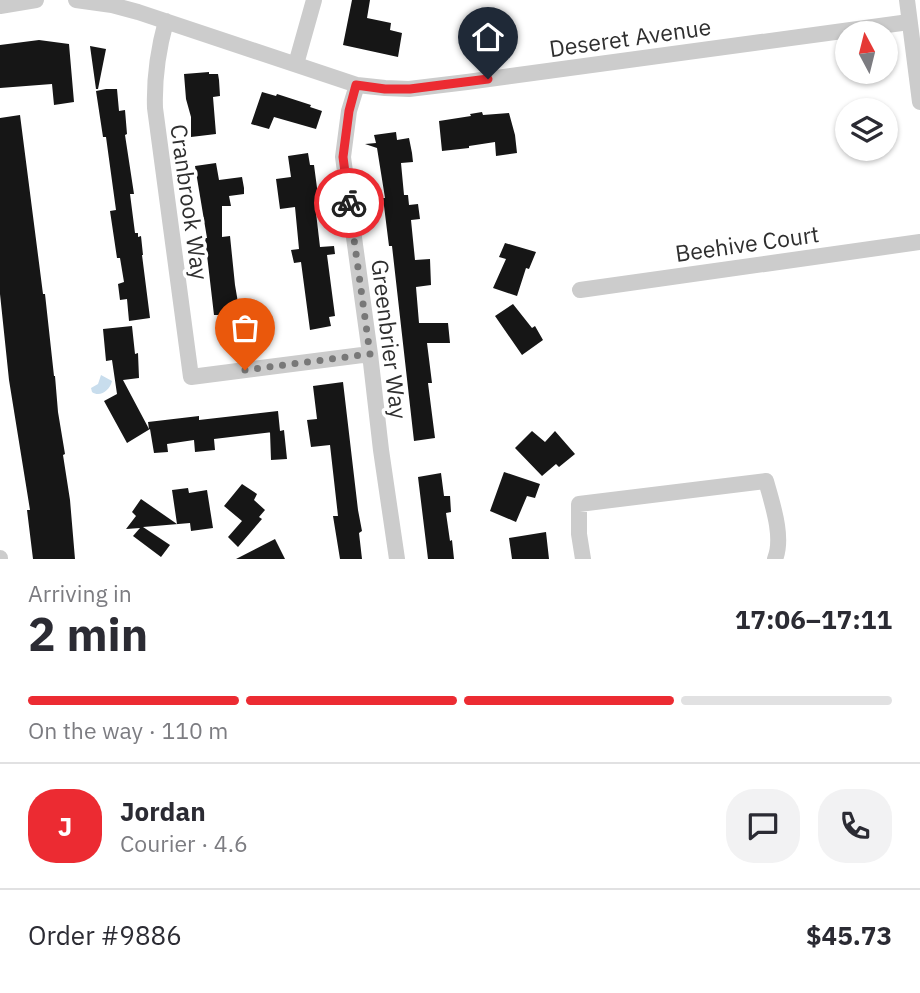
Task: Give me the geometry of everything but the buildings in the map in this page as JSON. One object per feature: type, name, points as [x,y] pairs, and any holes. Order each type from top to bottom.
[{"type":"street","points":[[0,6],[36,0]]},
{"type":"street","name":"Deseret Avenue","points":[[76,0],[112,5],[356,85],[385,89],[410,89],[909,22]]},
{"type":"street","points":[[296,64],[314,0]]},
{"type":"street","points":[[906,0],[920,102]]},
{"type":"street","name":"Cranbrook Way","points":[[166,21],[158,51],[154,85],[155,108],[191,377],[370,354]]},
{"type":"street","name":"Greenbrier Way","points":[[356,85],[349,111],[343,157],[397,559]]},
{"type":"street","name":"Beehive Court","points":[[580,290],[920,242]]},
{"type":"street","points":[[583,559],[579,534],[579,504],[766,481],[775,516],[778,551],[775,559]]},
{"type":"water","points":[[264,312],[266,323],[264,331],[259,334],[255,330],[252,315]]},
{"type":"water","points":[[101,375],[112,381],[104,392],[95,394],[91,388],[98,384]]},
{"type":"way so far","points":[[245,370],[370,354],[349,203]]},
{"type":"route","points":[[349,203],[343,157],[349,111],[356,85],[410,89],[488,79]]}]
